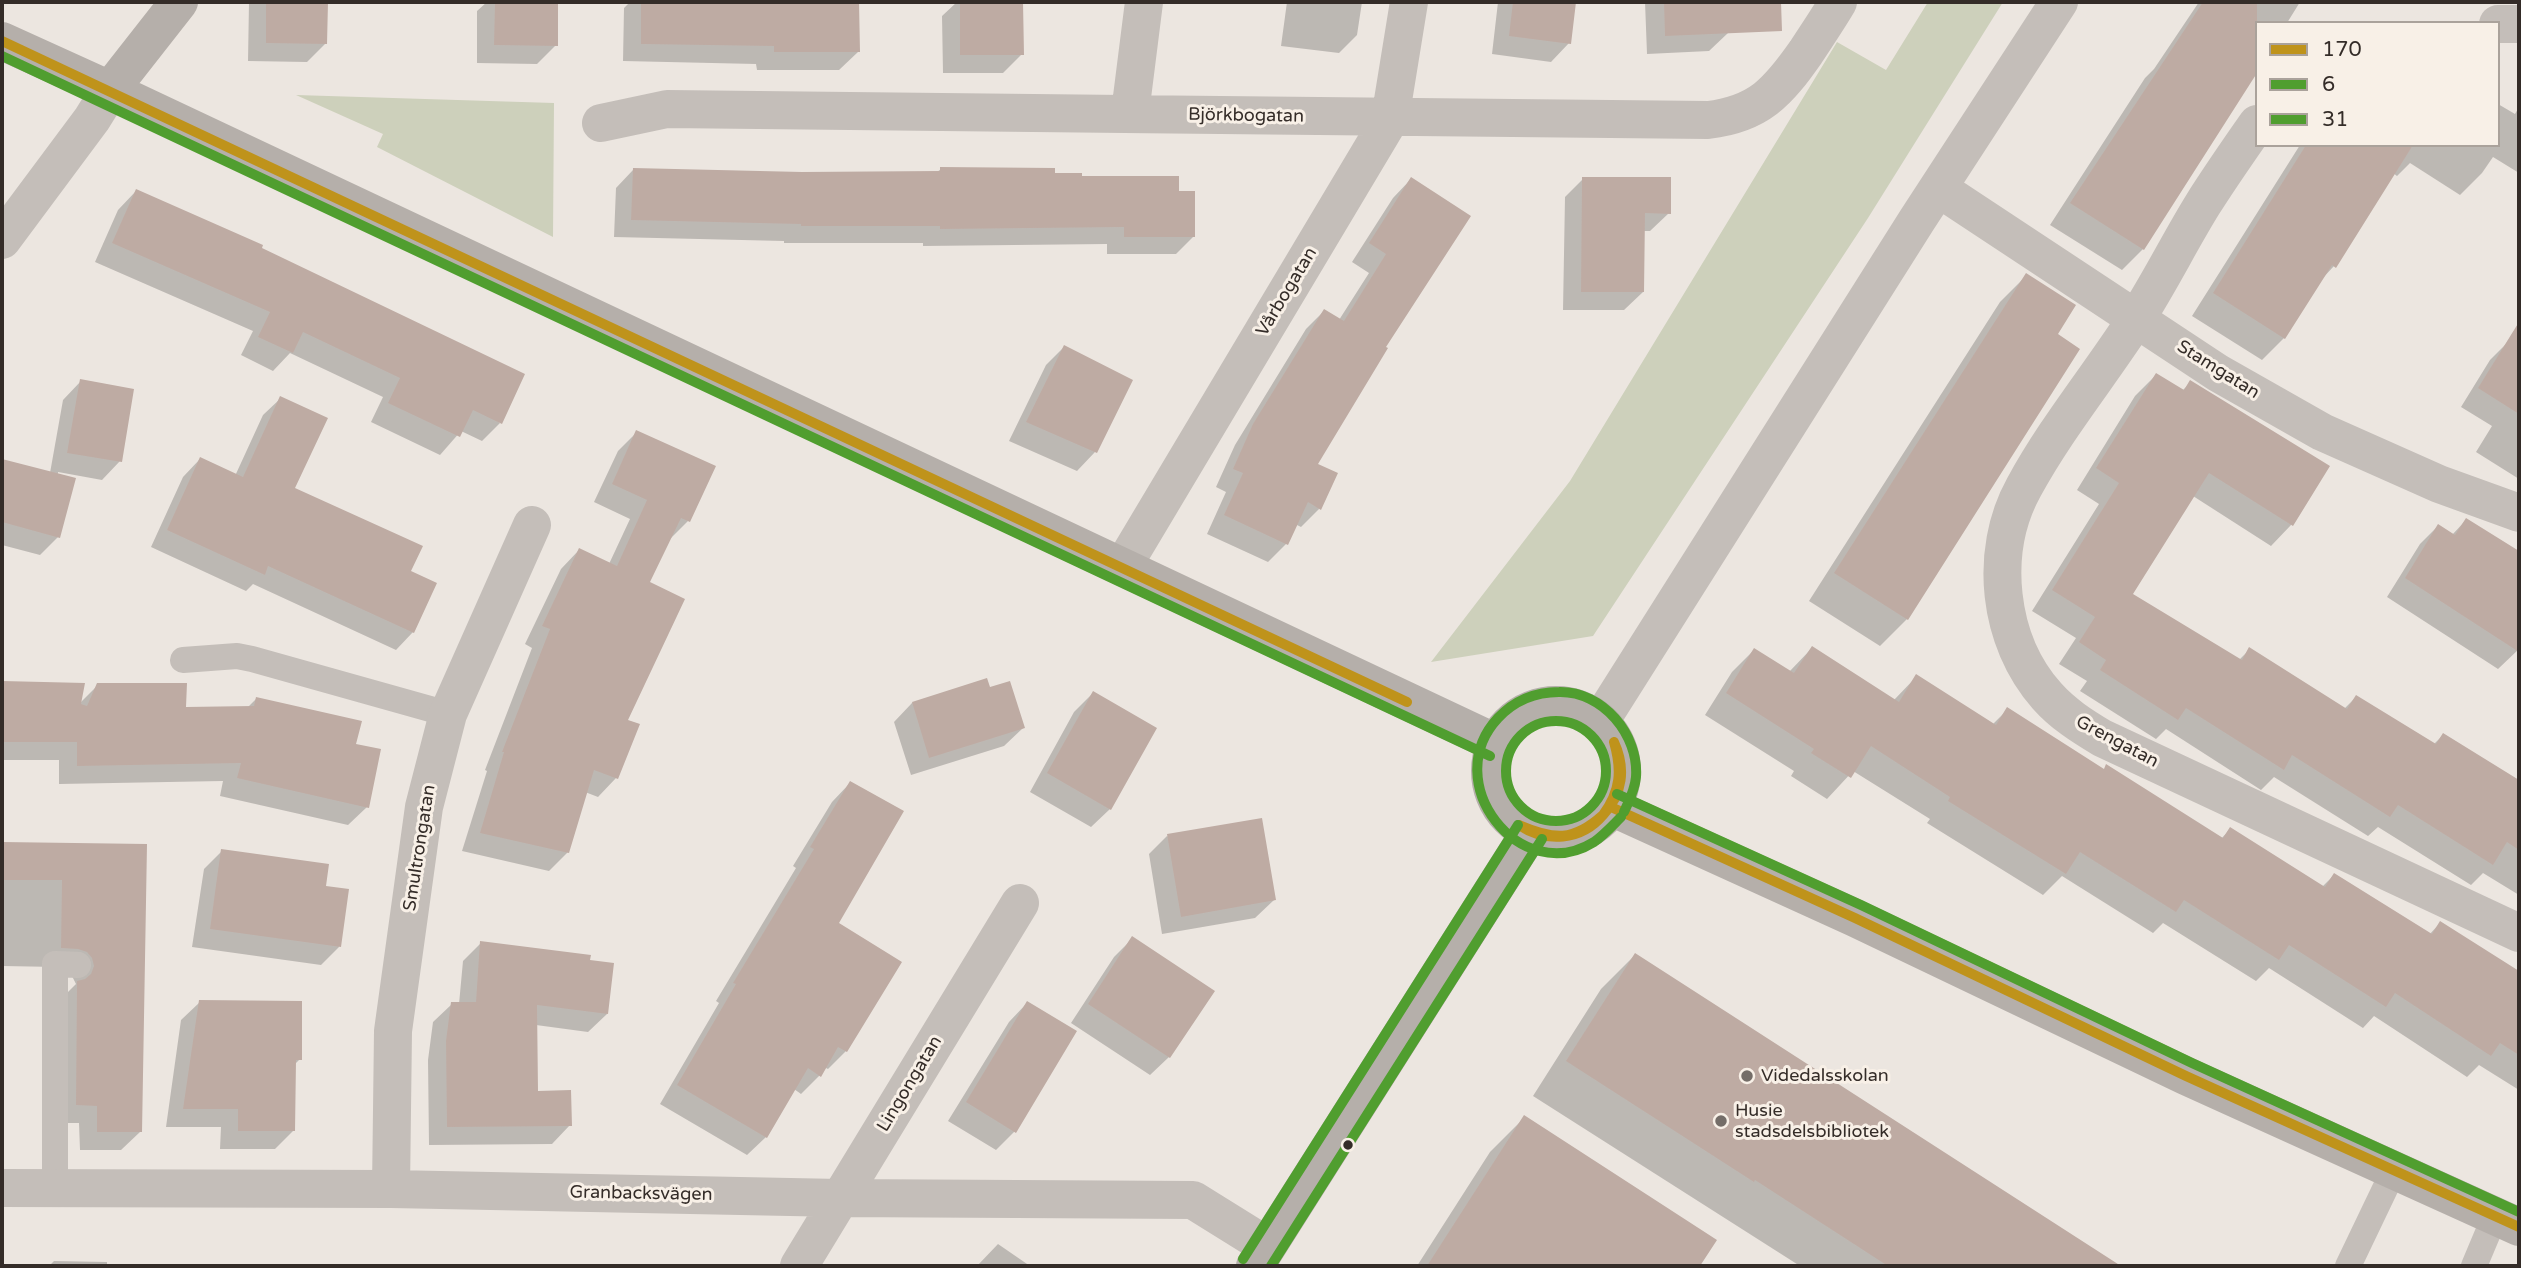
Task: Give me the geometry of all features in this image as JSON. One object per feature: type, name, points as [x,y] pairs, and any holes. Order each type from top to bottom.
[{"type":"street","points":[[2,240],[92,119],[110,90],[179,2]]},
{"type":"street","points":[[1130,113],[1144,2]]},
{"type":"street","name":"Vårbogatan","points":[[1123,566],[1390,119],[1409,2]]},
{"type":"street","name":"Björkbogatan","points":[[601,122],[667,109],[1130,113],[1390,119],[1708,120],[1732,117],[1754,108],[1773,95],[1787,79],[1838,2]]},
{"type":"street","points":[[1601,720],[2059,2]]},
{"type":"street","points":[[2500,24],[2519,24]]},
{"type":"street","points":[[2,41],[1496,743]]},
{"type":"street","name":"Grengatan","points":[[2255,127],[2204,202],[2137,318],[2022,489],[2008,528],[2003,565],[2004,600],[2011,635],[2025,665],[2055,704],[2072,719],[2102,738],[2519,933]]},
{"type":"street","name":"Stamgatan","points":[[1938,188],[2218,373],[2322,432],[2439,484],[2519,513]]},
{"type":"street","name":"Smultrongatan","points":[[391,1189],[393,1031],[424,807],[448,714],[532,525]]},
{"type":"street","points":[[1546,706],[1567,706],[1601,720],[1620,755],[1621,782],[1611,807],[1595,824],[1575,834],[1552,837],[1530,832],[1512,821],[1499,804],[1491,784],[1490,763],[1496,743],[1508,725],[1525,712],[1546,706]]},
{"type":"street","points":[[1611,807],[1855,918],[2186,1076],[2507,1222]]},
{"type":"street","points":[[1261,1256],[1530,832]]},
{"type":"street","name":"Lingongatan","points":[[799,1266],[1020,903]]},
{"type":"street","name":"Granbacksvägen","points":[[2,1188],[391,1189],[840,1198],[1193,1200],[1261,1256]]},
{"type":"lane","points":[[183,660],[237,656],[252,659],[448,714]]},
{"type":"lane","points":[[55,1188],[55,964],[78,965]]},
{"type":"lane","points":[[2348,1266],[2394,1170]]},
{"type":"lane","points":[[2474,1266],[2507,1222]]},
{"type":"green space","points":[[1928,2],[2003,2],[1868,218],[1593,636],[1431,662],[1570,481],[1837,42],[1886,70]]},
{"type":"green space","points":[[296,95],[554,103],[553,237],[377,147],[383,134]]},
{"type":"building","points":[[266,2],[328,2],[327,44],[266,43]]},
{"type":"building","points":[[495,2],[558,2],[558,46],[494,45]]},
{"type":"building","points":[[641,2],[859,2],[860,52],[774,52],[774,46],[641,44]]},
{"type":"building","points":[[960,2],[1023,2],[1024,55],[960,55]]},
{"type":"building","points":[[1513,2],[1576,2],[1571,44],[1509,36]]},
{"type":"building","points":[[1664,2],[1781,2],[1782,31],[1665,36]]},
{"type":"building","points":[[2203,2],[2257,2],[2255,76],[2144,250],[2070,203]]},
{"type":"building","points":[[2305,147],[2412,147],[2336,268],[2332,265],[2285,339],[2213,293]]},
{"type":"building","points":[[940,167],[1055,168],[1055,173],[1082,173],[1082,176],[1179,176],[1179,191],[1195,191],[1195,237],[1124,237],[1124,227],[940,229],[940,226],[801,226],[631,220],[633,168],[802,172],[940,171]]},
{"type":"building","points":[[1411,177],[1471,216],[1386,347],[1388,348],[1318,464],[1338,473],[1321,510],[1308,502],[1288,545],[1224,515],[1243,473],[1233,469],[1253,424],[1324,309],[1344,321],[1386,254],[1369,243]]},
{"type":"building","points":[[1582,177],[1671,177],[1671,214],[1645,213],[1644,292],[1581,292]]},
{"type":"building","points":[[136,189],[263,245],[262,248],[525,374],[502,424],[473,410],[460,437],[388,403],[400,378],[303,332],[293,353],[258,337],[270,312],[112,243]]},
{"type":"building","points":[[2026,273],[2076,305],[2058,334],[2080,349],[1908,620],[1834,573]]},
{"type":"building","points":[[2519,322],[2519,414],[2478,388]]},
{"type":"building","points":[[1064,345],[1133,380],[1097,453],[1026,422]]},
{"type":"building","points":[[2156,373],[2184,390],[2190,380],[2330,466],[2293,526],[2209,473],[2133,594],[2242,660],[2249,647],[2347,709],[2356,695],[2436,744],[2443,733],[2519,780],[2519,850],[2507,842],[2493,865],[2398,805],[2390,817],[2292,755],[2284,770],[2186,708],[2178,720],[2100,670],[2106,660],[2079,642],[2095,617],[2052,590],[2119,483],[2096,468]]},
{"type":"building","points":[[80,379],[134,389],[122,462],[67,453]]},
{"type":"building","points":[[280,396],[328,418],[295,488],[423,546],[411,571],[437,583],[414,633],[268,566],[265,575],[167,530],[200,457],[243,477]]},
{"type":"building","points":[[636,430],[716,466],[690,522],[681,518],[650,582],[685,599],[628,720],[640,724],[618,779],[594,770],[569,853],[480,833],[502,752],[550,629],[542,626],[579,548],[617,566],[647,500],[612,484]]},
{"type":"building","points":[[2,459],[76,478],[60,538],[2,522]]},
{"type":"building","points":[[2466,518],[2519,551],[2519,652],[2405,578],[2438,524],[2455,535]]},
{"type":"building","points":[[1812,646],[1899,702],[1916,674],[1996,725],[2007,707],[2104,769],[2106,764],[2223,838],[2230,827],[2325,887],[2334,873],[2432,934],[2440,921],[2519,971],[2519,1055],[2500,1043],[2491,1056],[2395,993],[2386,1007],[2289,945],[2279,960],[2184,900],[2176,912],[2080,852],[2066,874],[1948,801],[1950,797],[1871,746],[1851,778],[1811,753],[1814,749],[1726,693],[1754,648],[1794,673]]},
{"type":"building","points":[[987,678],[990,687],[1010,681],[1025,728],[929,758],[912,702]]},
{"type":"building","points":[[2,681],[85,683],[81,704],[87,706],[97,683],[187,683],[186,707],[254,706],[256,697],[362,721],[356,744],[381,749],[369,808],[237,778],[241,763],[77,766],[77,742],[2,742]]},
{"type":"building","points":[[1093,691],[1157,728],[1111,810],[1047,773]]},
{"type":"building","points":[[850,781],[904,811],[839,923],[902,962],[847,1052],[838,1047],[821,1077],[808,1068],[767,1138],[677,1085],[736,984],[733,983],[814,849],[810,847]]},
{"type":"building","points":[[1262,818],[1276,900],[1181,917],[1167,834]]},
{"type":"building","points":[[2,842],[147,844],[142,1132],[97,1132],[97,1106],[76,1105],[77,981],[91,974],[94,966],[92,958],[87,952],[78,949],[61,948],[62,880],[2,880]]},
{"type":"building","points":[[221,849],[329,864],[326,886],[349,889],[341,947],[210,929]]},
{"type":"building","points":[[1132,936],[1215,991],[1170,1058],[1088,1004]]},
{"type":"building","points":[[480,941],[591,955],[590,960],[614,963],[608,1014],[537,1005],[538,1091],[571,1090],[572,1126],[447,1127],[446,1041],[451,1002],[476,1002]]},
{"type":"building","points":[[1635,953],[2121,1266],[1888,1266],[1566,1061]]},
{"type":"building","points":[[199,1000],[302,1001],[302,1060],[296,1060],[295,1131],[238,1131],[238,1109],[183,1109]]},
{"type":"building","points":[[1027,1001],[1077,1031],[1016,1133],[966,1102]]},
{"type":"building","points":[[1524,1115],[1717,1240],[1700,1266],[1427,1266]]},
{"type":"transit line","name":"170","points":[[2,41],[1407,702]]},
{"type":"transit line","name":"6","points":[[2,56],[1490,756]]},
{"type":"transit line","name":"6","points":[[1621,817],[1594,842],[1566,853],[1539,851],[1515,840],[1496,821],[1482,797],[1477,771],[1482,744],[1498,718],[1511,706],[1526,698],[1559,692],[1590,699],[1603,707],[1625,731],[1635,761],[1633,791],[1624,812]]},
{"type":"transit line","name":"31","points":[[1546,721],[1566,721],[1592,735],[1603,752],[1606,771],[1603,790],[1592,807],[1566,821],[1546,821],[1528,813],[1514,799],[1506,781],[1506,761],[1514,743],[1528,729],[1546,721]]},
{"type":"transit line","name":"170","points":[[1603,815],[1613,797],[1618,780],[1614,742]]},
{"type":"transit line","name":"170","points":[[1603,815],[1615,798],[1621,780],[1620,761],[1614,742]]},
{"type":"transit line","name":"31","points":[[1617,794],[1861,905],[2192,1063],[2519,1212]]},
{"type":"transit line","name":"170","points":[[1611,807],[1855,918],[2186,1076],[2519,1227]]},
{"type":"transit line","name":"170","points":[[1519,825],[1543,834],[1563,836],[1582,830],[1603,815]]},
{"type":"transit line","name":"170","points":[[1519,825],[1540,835],[1563,836],[1584,830],[1603,815]]},
{"type":"transit line","name":"31","points":[[1243,1259],[1518,825]]},
{"type":"transit line","name":"6","points":[[1271,1266],[1542,839]]},
{"type":"place","name":"Videdalsskolan","points":[[1747,1076]]},
{"type":"place","name":"Husie stadsdelsbibliotek","points":[[1721,1121]]}]
